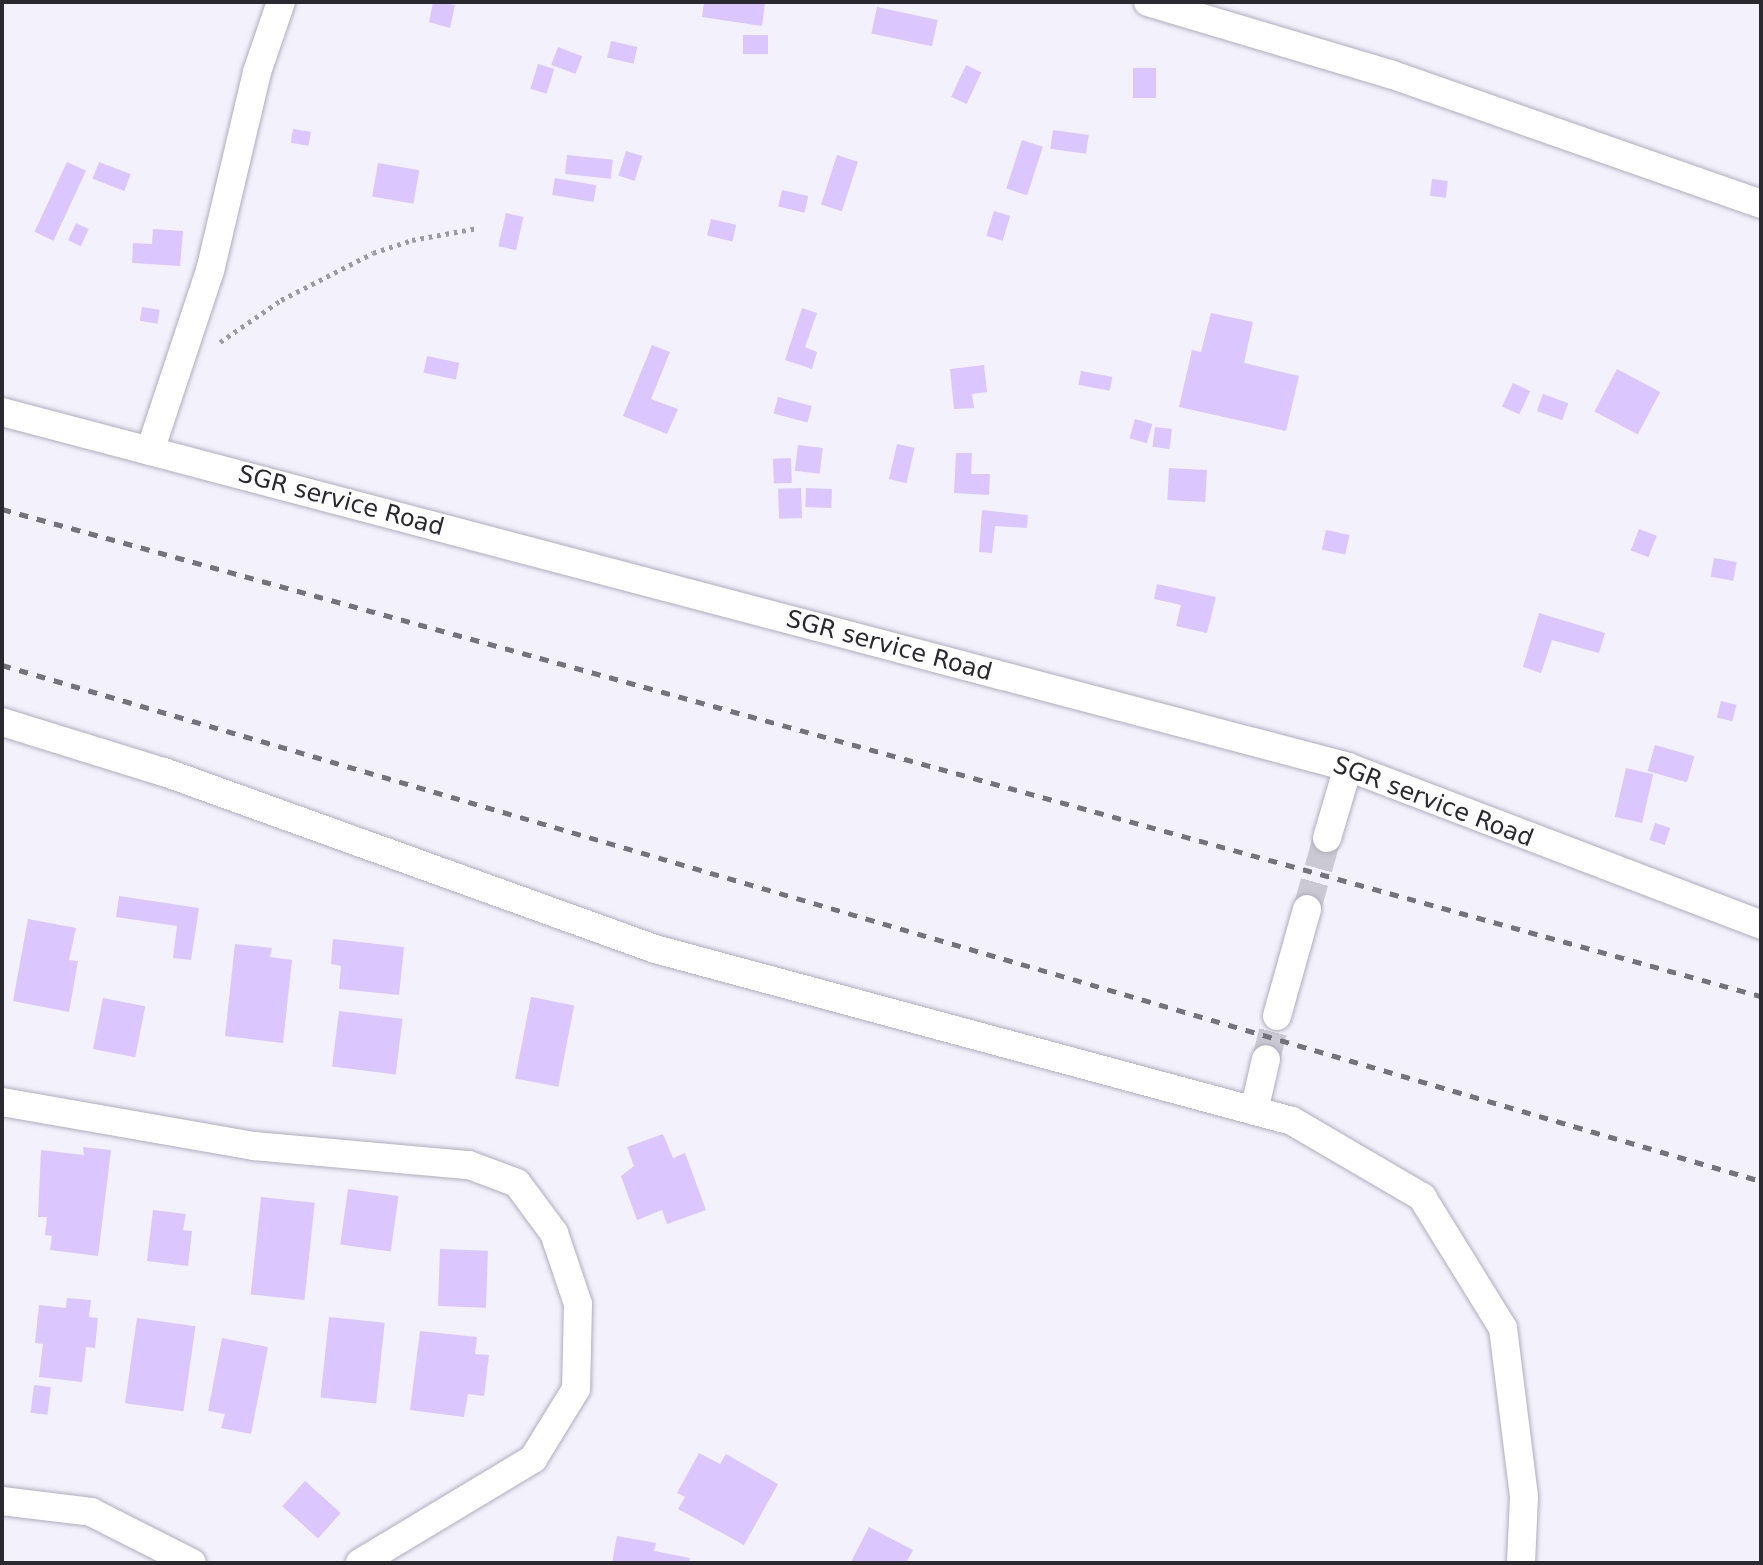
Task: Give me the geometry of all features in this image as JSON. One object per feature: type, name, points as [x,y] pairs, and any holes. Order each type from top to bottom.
[{"type":"street","points":[[150,451],[210,271],[257,72],[281,2]]},
{"type":"street","points":[[1148,2],[1390,74],[1761,204]]},
{"type":"street","name":"SGR service Road","points":[[2,412],[1348,767],[1761,925]]},
{"type":"street","points":[[2,722],[164,772],[655,949],[1292,1121],[1422,1197],[1503,1328],[1524,1497],[1521,1563]]},
{"type":"street","points":[[1327,838],[1348,767]]},
{"type":"street","points":[[1276,1016],[1307,909]]},
{"type":"street","points":[[1254,1111],[1266,1059]]},
{"type":"street","points":[[2,1102],[254,1146],[469,1166],[517,1183],[554,1233],[578,1304],[576,1389],[533,1459],[360,1563]]},
{"type":"street","points":[[2,1501],[91,1512],[192,1563]]},
{"type":"path","points":[[176,375],[281,300],[324,276],[412,240],[478,228]]},
{"type":"building","points":[[433,2],[455,5],[450,28],[429,22]]},
{"type":"building","points":[[704,2],[765,2],[762,26],[702,17]]},
{"type":"building","points":[[877,7],[938,20],[932,46],[871,33]]},
{"type":"building","points":[[743,35],[768,35],[768,54],[743,54]]},
{"type":"building","points":[[611,41],[637,47],[633,64],[607,58]]},
{"type":"building","points":[[558,47],[582,56],[575,74],[551,65]]},
{"type":"building","points":[[538,64],[554,69],[547,94],[530,89]]},
{"type":"building","points":[[966,65],[981,72],[967,104],[951,97]]},
{"type":"building","points":[[1133,68],[1156,68],[1156,98],[1133,98]]},
{"type":"building","points":[[293,129],[311,132],[309,146],[291,143]]},
{"type":"building","points":[[1053,130],[1089,135],[1086,154],[1050,149]]},
{"type":"building","points":[[1022,140],[1043,147],[1027,195],[1006,189]]},
{"type":"building","points":[[626,151],[642,156],[635,181],[618,176]]},
{"type":"building","points":[[567,155],[613,160],[611,179],[565,174]]},
{"type":"building","points":[[837,155],[858,162],[842,211],[821,204]]},
{"type":"building","points":[[67,162],[86,171],[53,241],[34,232]]},
{"type":"building","points":[[99,162],[131,174],[124,191],[93,179]]},
{"type":"building","points":[[378,163],[419,170],[413,204],[372,196]]},
{"type":"building","points":[[555,178],[596,185],[593,202],[552,195]]},
{"type":"building","points":[[1432,179],[1448,181],[1446,198],[1430,196]]},
{"type":"building","points":[[782,190],[808,196],[804,213],[778,207]]},
{"type":"building","points":[[994,211],[1010,216],[1003,241],[986,236]]},
{"type":"building","points":[[506,213],[524,217],[516,250],[498,246]]},
{"type":"building","points":[[711,219],[736,225],[733,241],[707,236]]},
{"type":"building","points":[[76,223],[89,229],[81,246],[68,240]]},
{"type":"building","points":[[153,229],[183,231],[180,266],[132,263],[133,243],[152,244]]},
{"type":"building","points":[[142,307],[160,310],[158,324],[140,321]]},
{"type":"building","points":[[802,308],[817,313],[805,347],[817,352],[812,369],[785,360]]},
{"type":"building","points":[[1211,313],[1253,322],[1244,363],[1299,376],[1286,431],[1179,407],[1192,350],[1201,352]]},
{"type":"building","points":[[652,345],[670,352],[651,399],[678,409],[667,434],[623,416]]},
{"type":"building","points":[[427,356],[459,363],[456,379],[423,373]]},
{"type":"building","points":[[984,365],[987,392],[972,394],[974,408],[954,409],[950,369]]},
{"type":"building","points":[[1617,369],[1660,392],[1638,434],[1594,411]]},
{"type":"building","points":[[1081,371],[1112,377],[1110,391],[1078,385]]},
{"type":"building","points":[[1513,383],[1530,391],[1519,415],[1502,407]]},
{"type":"building","points":[[1543,394],[1568,403],[1562,420],[1537,411]]},
{"type":"building","points":[[778,397],[812,406],[807,422],[774,413]]},
{"type":"building","points":[[1135,419],[1152,424],[1147,443],[1129,438]]},
{"type":"building","points":[[1155,427],[1172,429],[1169,449],[1153,447]]},
{"type":"building","points":[[897,444],[915,448],[906,483],[889,479]]},
{"type":"building","points":[[798,445],[823,448],[820,474],[795,471]]},
{"type":"building","points":[[956,453],[972,453],[971,474],[990,474],[989,495],[954,493]]},
{"type":"building","points":[[791,458],[792,483],[774,484],[773,459]]},
{"type":"building","points":[[1169,468],[1207,470],[1205,502],[1167,500]]},
{"type":"building","points":[[801,488],[802,518],[779,519],[778,489]]},
{"type":"building","points":[[806,488],[832,489],[831,508],[805,507]]},
{"type":"building","points":[[982,510],[1028,515],[1027,528],[995,526],[992,553],[979,552]]},
{"type":"building","points":[[1639,529],[1657,536],[1648,557],[1631,550]]},
{"type":"building","points":[[1326,530],[1349,535],[1345,555],[1322,550]]},
{"type":"building","points":[[1714,558],[1737,562],[1733,581],[1711,577]]},
{"type":"building","points":[[1157,584],[1216,597],[1207,633],[1176,626],[1181,605],[1154,599]]},
{"type":"building","points":[[1539,613],[1605,633],[1599,653],[1552,640],[1541,673],[1523,667]]},
{"type":"building","points":[[1721,701],[1737,705],[1732,721],[1717,717]]},
{"type":"building","points":[[1655,745],[1694,756],[1687,782],[1648,771]]},
{"type":"building","points":[[1626,768],[1653,774],[1642,823],[1615,817]]},
{"type":"building","points":[[1655,823],[1670,828],[1665,845],[1649,840]]},
{"type":"building","points":[[119,896],[199,908],[191,960],[173,958],[177,926],[116,917]]},
{"type":"building","points":[[28,919],[76,928],[69,960],[78,961],[69,1012],[13,1001]]},
{"type":"building","points":[[333,939],[404,947],[399,995],[339,989],[341,966],[331,964]]},
{"type":"building","points":[[235,944],[272,948],[270,957],[292,960],[283,1043],[225,1036]]},
{"type":"building","points":[[531,997],[574,1005],[558,1087],[515,1078]]},
{"type":"building","points":[[103,998],[145,1006],[135,1057],[93,1049]]},
{"type":"building","points":[[339,1011],[403,1019],[396,1074],[332,1067]]},
{"type":"building","points":[[663,1134],[673,1158],[685,1153],[706,1210],[667,1224],[662,1210],[637,1220],[621,1176],[634,1166],[627,1147]]},
{"type":"building","points":[[83,1147],[111,1150],[98,1256],[50,1250],[52,1236],[45,1235],[47,1217],[38,1217],[41,1150],[84,1155]]},
{"type":"building","points":[[348,1189],[399,1196],[391,1252],[340,1244]]},
{"type":"building","points":[[261,1197],[315,1203],[304,1300],[251,1294]]},
{"type":"building","points":[[153,1210],[186,1214],[183,1230],[192,1231],[188,1266],[147,1261]]},
{"type":"building","points":[[440,1249],[488,1251],[486,1308],[438,1306]]},
{"type":"building","points":[[67,1298],[91,1300],[89,1317],[98,1318],[95,1348],[86,1347],[82,1382],[39,1377],[43,1344],[35,1343],[39,1305],[66,1308]]},
{"type":"building","points":[[329,1317],[385,1323],[376,1403],[321,1398]]},
{"type":"building","points":[[137,1318],[195,1326],[183,1411],[125,1403]]},
{"type":"building","points":[[420,1331],[477,1337],[475,1354],[489,1355],[484,1396],[468,1394],[464,1417],[410,1410]]},
{"type":"building","points":[[222,1338],[268,1347],[251,1434],[221,1428],[225,1414],[208,1411]]},
{"type":"building","points":[[34,1385],[51,1387],[47,1415],[31,1413]]},
{"type":"building","points":[[699,1453],[720,1464],[726,1454],[778,1484],[744,1545],[678,1509],[685,1497],[677,1493]]},
{"type":"building","points":[[305,1481],[341,1513],[318,1538],[282,1506]]},
{"type":"building","points":[[869,1527],[913,1550],[906,1563],[851,1562]]},
{"type":"building","points":[[617,1536],[656,1543],[654,1551],[690,1558],[689,1563],[612,1563]]},
{"type":"tunnel","points":[[1307,909],[1327,838]]},
{"type":"tunnel","points":[[1266,1059],[1277,1016]]},
{"type":"railway","points":[[2,509],[1761,996]]},
{"type":"railway","points":[[2,665],[1761,1181]]}]
